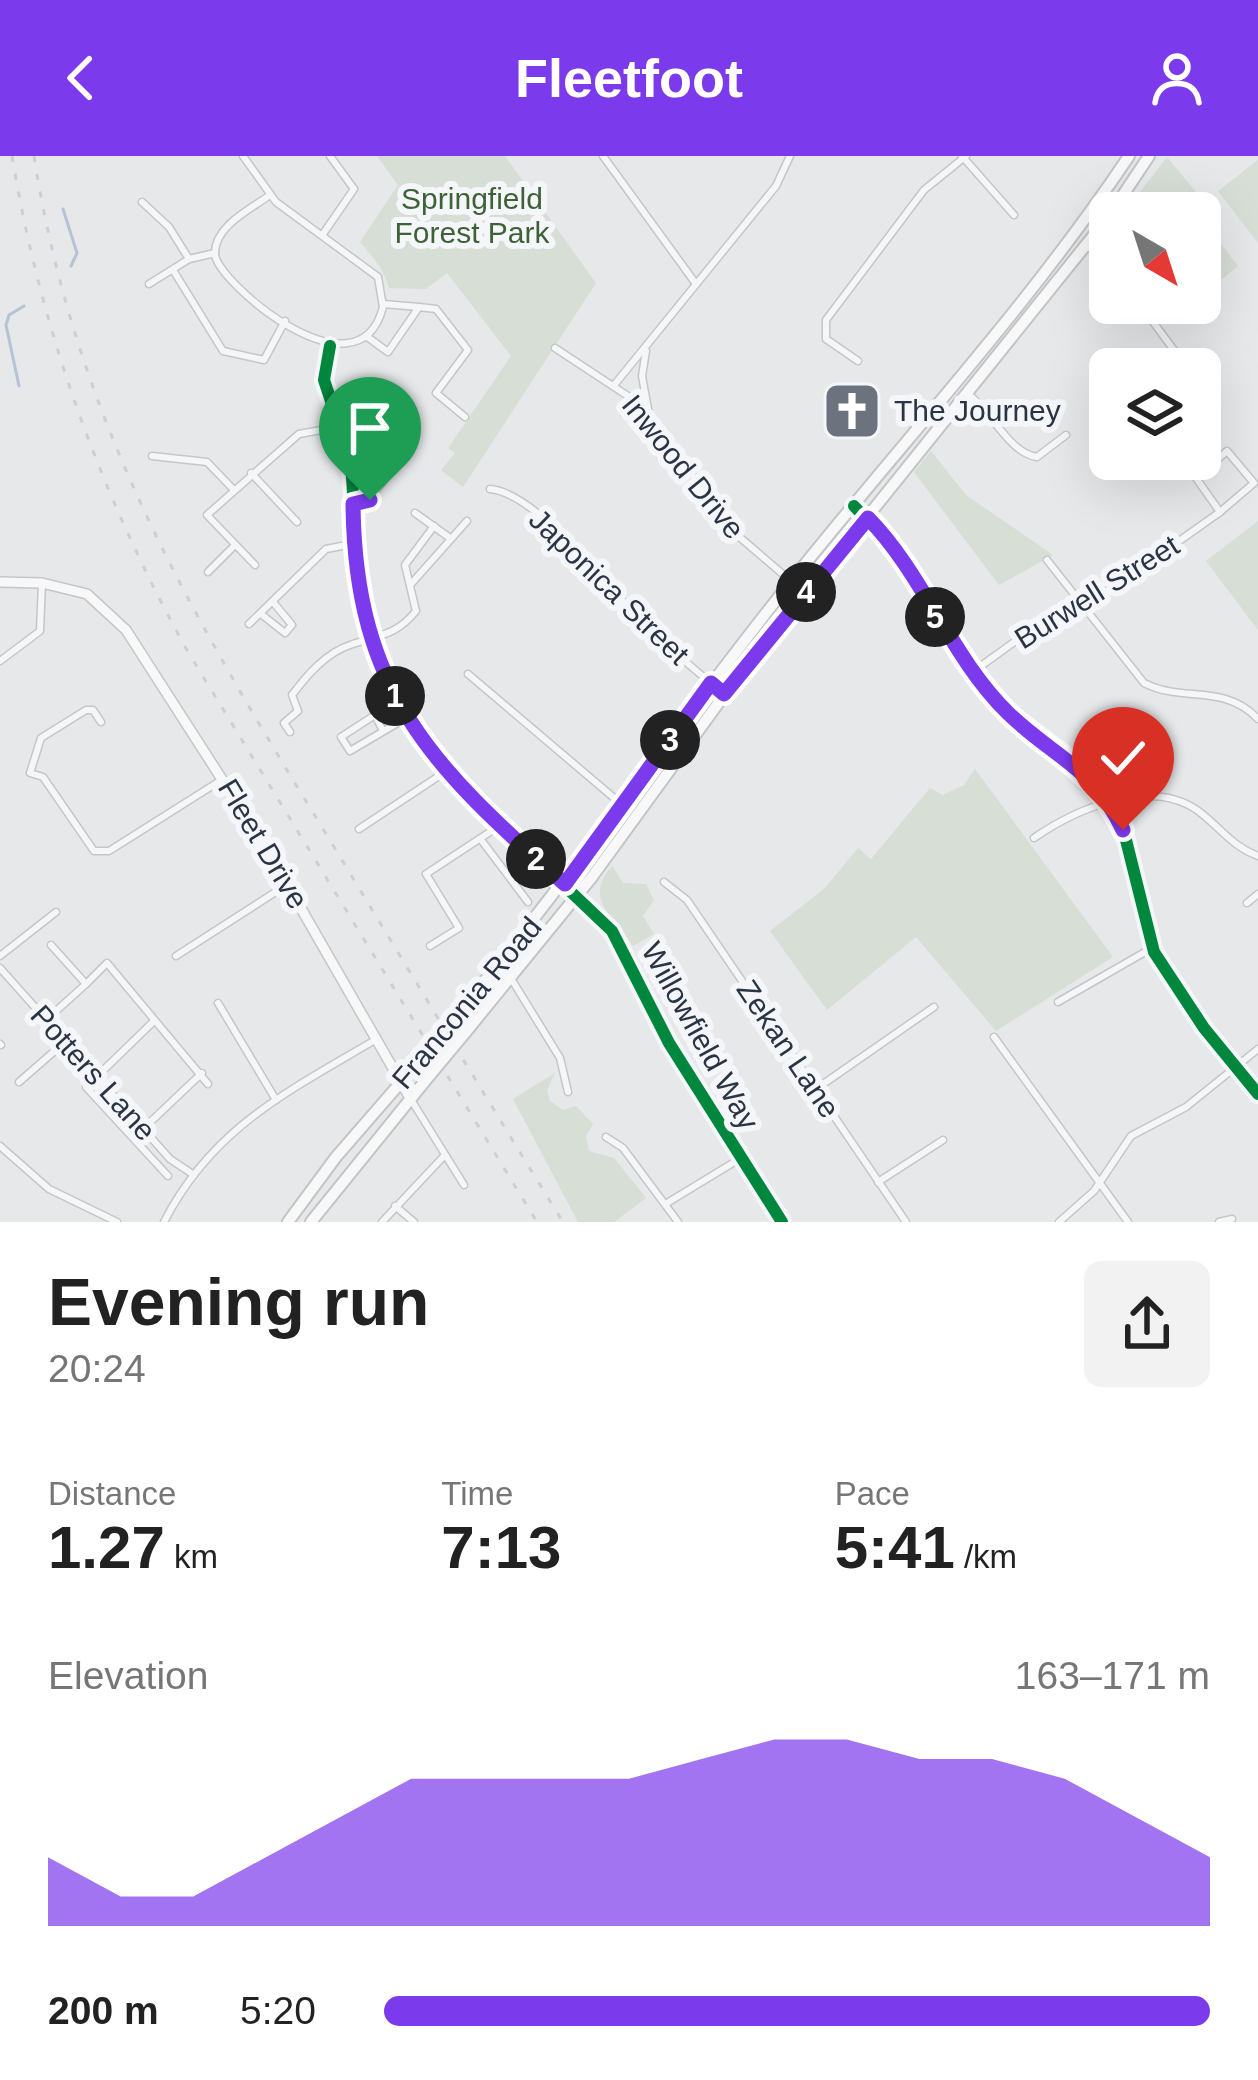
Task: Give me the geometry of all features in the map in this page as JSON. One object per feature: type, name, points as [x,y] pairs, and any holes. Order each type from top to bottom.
[{"type":"main road","name":"Franconia Road","points":[[288,1222],[336,1156],[565,884],[711,683],[1072,237],[1129,156]]},
{"type":"main road","name":"Franconia Road","points":[[1125,192],[1149,156]]},
{"type":"main road","name":"Franconia Road","points":[[311,1222],[578,895],[724,694],[1088,246]]},
{"type":"main road","points":[[932,410],[943,424]]},
{"type":"street","points":[[243,156],[270,195],[371,268],[383,304],[365,336],[330,346],[285,321],[225,277],[215,253],[226,228],[270,195]]},
{"type":"street","points":[[323,234],[354,189],[330,156]]},
{"type":"street","points":[[603,156],[696,284]]},
{"type":"street","points":[[615,385],[784,176],[790,156]]},
{"type":"street","points":[[858,361],[831,344],[823,327],[924,190],[964,157],[1014,214]]},
{"type":"street","points":[[142,202],[169,227],[189,259]]},
{"type":"street","points":[[148,284],[189,259],[215,253]]},
{"type":"street","points":[[173,270],[224,351],[264,360],[285,321]]},
{"type":"street","points":[[383,304],[436,308],[468,350],[436,393],[465,417]]},
{"type":"street","points":[[365,336],[388,352],[419,307]]},
{"type":"street","points":[[1154,324],[1172,348]]},
{"type":"street","name":"Willowfield Way","points":[[330,346],[324,380],[344,428],[354,544],[372,640],[406,718],[445,772],[578,895],[622,946],[668,1042],[782,1222]]},
{"type":"street","name":"Inwood Drive","points":[[555,348],[615,385],[650,415],[737,535],[805,593]]},
{"type":"street","points":[[647,348],[642,376],[650,415]]},
{"type":"street","points":[[968,394],[993,415],[1013,448],[1024,454],[1036,457],[1066,435]]},
{"type":"street","points":[[255,565],[207,515],[299,434],[360,423],[403,454],[370,500],[353,504]]},
{"type":"street","name":"Burwell Street","points":[[974,671],[1075,598],[1150,561],[1220,512],[1254,483],[1227,452],[1196,478],[1220,512]]},
{"type":"street","points":[[152,456],[207,462],[234,490]]},
{"type":"street","points":[[251,473],[297,522]]},
{"type":"street","name":"Japonica Street","points":[[490,489],[509,494],[541,518],[724,694]]},
{"type":"street","points":[[854,506],[902,559],[974,671],[1009,715],[1077,764],[1109,802],[1126,840],[1152,948],[1258,1094]]},
{"type":"street","points":[[415,512],[450,538]]},
{"type":"street","points":[[411,584],[467,521]]},
{"type":"street","points":[[290,732],[284,723],[298,711],[292,694],[304,680],[334,652],[398,631],[416,611],[407,558],[434,526]]},
{"type":"street","points":[[249,625],[326,550],[354,544]]},
{"type":"street","points":[[208,572],[235,545]]},
{"type":"street","points":[[1047,560],[1144,682],[1168,692],[1220,695],[1258,719]]},
{"type":"street","name":"Fleet Drive","points":[[0,582],[42,583],[87,594],[112,614],[149,661],[288,884],[464,1185]]},
{"type":"street","points":[[0,661],[40,631],[42,583]]},
{"type":"street","points":[[261,614],[279,633],[291,627],[273,602]]},
{"type":"street","points":[[468,674],[623,806]]},
{"type":"street","points":[[101,722],[93,710],[86,710],[41,739],[30,773],[43,777],[89,847],[104,853],[223,779]]},
{"type":"street","points":[[383,731],[375,716],[341,736],[350,752],[406,718]]},
{"type":"street","points":[[359,829],[445,772]]},
{"type":"street","points":[[1034,838],[1071,815],[1109,802],[1152,797],[1178,801],[1258,856]]},
{"type":"street","points":[[430,946],[459,928],[426,874],[499,826]]},
{"type":"street","points":[[482,841],[528,902]]},
{"type":"street","name":"Zekan Lane","points":[[664,882],[687,900],[906,1222]]},
{"type":"street","points":[[176,956],[288,884]]},
{"type":"street","points":[[1247,903],[1258,894]]},
{"type":"street","points":[[0,956],[56,912]]},
{"type":"street","points":[[51,945],[86,984]]},
{"type":"street","points":[[1058,1002],[1152,948]]},
{"type":"street","points":[[46,1020],[107,963],[208,1084]]},
{"type":"street","name":"Potters Lane","points":[[0,968],[143,1129],[191,1173]]},
{"type":"street","points":[[511,978],[560,1058],[568,1092]]},
{"type":"street","points":[[218,1003],[276,1100]]},
{"type":"street","points":[[816,1090],[934,1007]]},
{"type":"street","points":[[154,1021],[86,1087],[168,1176]]},
{"type":"street","points":[[994,1036],[1128,1222]]},
{"type":"street","points":[[164,1222],[191,1173],[231,1131],[377,1039]]},
{"type":"street","points":[[19,1082],[65,1042]]},
{"type":"street","points":[[1059,1222],[1085,1201],[1131,1136],[1186,1107],[1258,1049]]},
{"type":"street","points":[[143,1129],[202,1073]]},
{"type":"street","points":[[606,1137],[623,1148],[678,1222]]},
{"type":"street","points":[[878,1182],[943,1140]]},
{"type":"street","points":[[0,1146],[44,1186],[117,1222]]},
{"type":"street","points":[[382,1222],[444,1156]]},
{"type":"street","points":[[666,1204],[741,1158]]},
{"type":"street","points":[[395,1206],[414,1222]]},
{"type":"street","points":[[1219,1222],[1232,1219]]},
{"type":"green space","name":"Springfield Forest Park","points":[[377,156],[505,156],[596,283],[463,487],[441,470],[455,453],[448,448],[511,356],[447,273],[426,289],[389,288],[360,242],[398,185]]},
{"type":"green space","points":[[1167,157],[1196,192],[1140,192]]},
{"type":"green space","points":[[1258,160],[1258,243],[1221,192]]},
{"type":"green space","points":[[1221,244],[1238,266],[1221,280]]},
{"type":"green space","points":[[931,451],[966,495],[1053,555],[999,585],[914,472]]},
{"type":"green space","points":[[1258,521],[1258,630],[1206,561]]},
{"type":"green space","points":[[975,769],[1113,957],[996,1031],[916,937],[827,1010],[770,931],[825,888],[858,848],[871,859],[930,788],[943,795],[964,785]]},
{"type":"green space","points":[[612,866],[623,883],[646,884],[654,900],[643,916],[654,934],[633,946],[601,898],[600,888]]},
{"type":"green space","points":[[555,1073],[547,1090],[550,1101],[563,1110],[576,1106],[593,1124],[586,1136],[589,1151],[614,1158],[646,1198],[614,1222],[578,1222],[513,1099]]},
{"type":"waterway","points":[[63,209],[77,253],[71,266]]},
{"type":"waterway","points":[[19,386],[6,325],[9,315],[24,306]]},
{"type":"railway","points":[[12,156],[57,349],[102,473],[157,593],[188,652],[537,1222]]},
{"type":"railway","points":[[34,156],[53,253],[79,344],[146,515],[280,759],[563,1222]]},
{"type":"cycle path","points":[[330,346],[324,380],[351,461],[359,592],[388,683],[445,772],[612,931],[669,1043],[782,1222]]},
{"type":"cycle path","points":[[854,506],[896,551],[939,622],[1000,705],[1077,764],[1103,794],[1126,840],[1154,952],[1204,1028],[1258,1094]]},
{"type":"place","name":"The Journey","points":[[852,411]]},
{"type":"route","points":[[370,500],[353,504],[354,556],[364,614],[388,683],[416,734],[464,794],[565,884],[711,683],[724,694],[868,518],[902,559],[939,622],[1000,705],[1093,780],[1123,830]]}]
